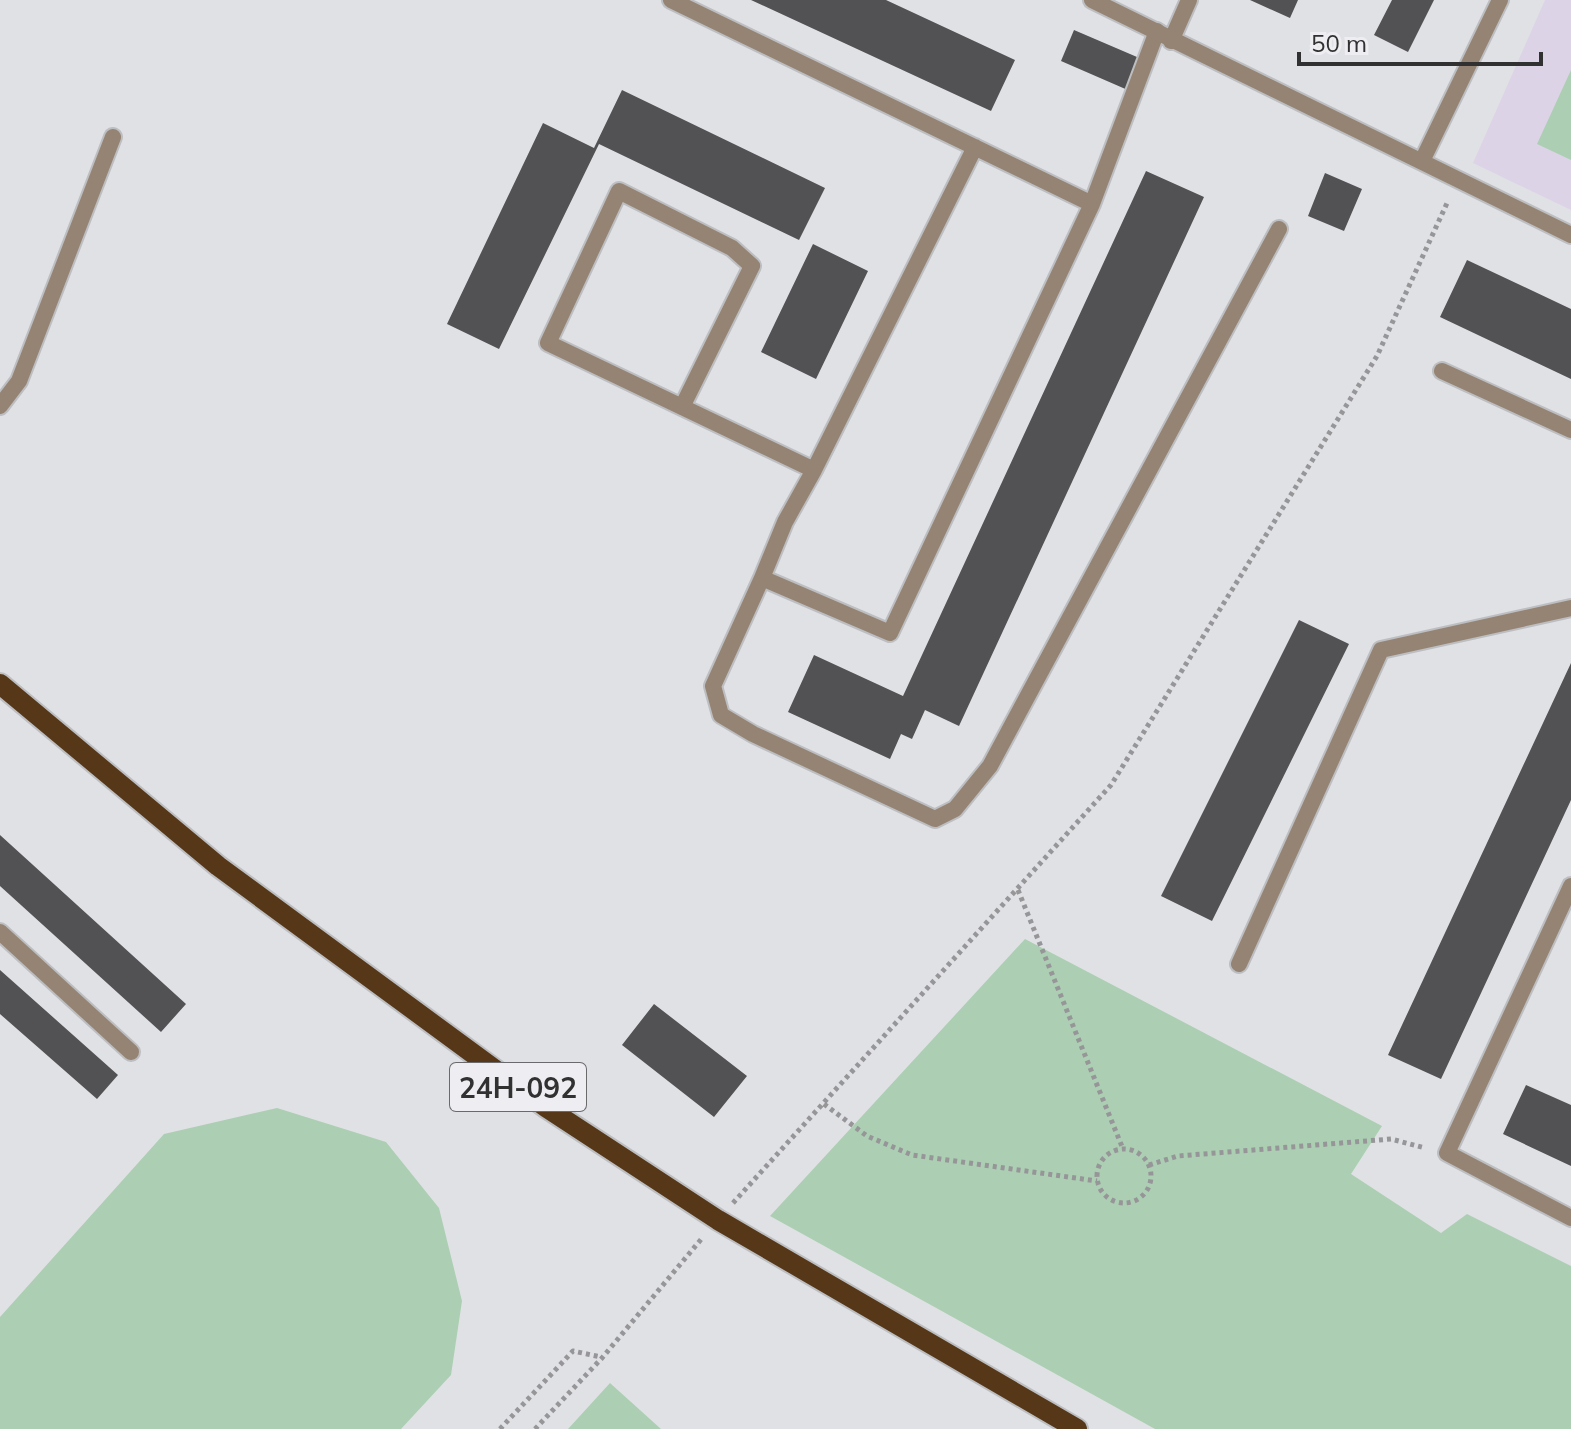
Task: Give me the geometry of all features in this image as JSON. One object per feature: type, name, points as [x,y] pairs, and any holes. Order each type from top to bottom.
[{"type":"main road","name":"24Н-092","points":[[0,684],[218,866],[547,1108],[718,1220],[1077,1429]]},
{"type":"street","points":[[671,0],[1092,204]]},
{"type":"street","points":[[1092,0],[1571,235]]},
{"type":"street","points":[[762,578],[890,633],[1092,204],[1164,36],[1189,0]]},
{"type":"street","points":[[1422,161],[1500,0]]},
{"type":"street","points":[[0,406],[19,381],[113,137]]},
{"type":"street","points":[[975,147],[785,522],[713,686],[721,715],[753,734],[935,819],[955,809],[990,766],[1279,229]]},
{"type":"street","points":[[682,407],[752,266],[732,248],[619,191],[548,343],[682,407],[814,470]]},
{"type":"street","points":[[1442,371],[1571,430]]},
{"type":"street","points":[[1239,964],[1381,650],[1571,608]]},
{"type":"street","points":[[1571,886],[1447,1153],[1571,1218]]},
{"type":"street","points":[[0,932],[131,1052]]},
{"type":"path","points":[[535,1429],[602,1358],[718,1220],[1111,785],[1377,356],[1457,181]]},
{"type":"path","points":[[1018,890],[1123,1149]]},
{"type":"path","points":[[824,1104],[867,1136],[912,1155],[1059,1179],[1097,1181]]},
{"type":"path","points":[[1149,1165],[1178,1156],[1391,1139],[1447,1153]]},
{"type":"path","points":[[1123,1149],[1138,1153],[1149,1165],[1151,1181],[1143,1196],[1129,1203],[1119,1203],[1104,1195],[1097,1181],[1099,1165],[1110,1153],[1123,1149]]},
{"type":"path","points":[[500,1429],[573,1351],[602,1358]]},
{"type":"shaded area","points":[[1545,0],[1571,0],[1571,210],[1473,163]]},
{"type":"green space","points":[[1571,70],[1571,160],[1537,144]]},
{"type":"green space","points":[[1025,939],[1382,1126],[1351,1174],[1441,1233],[1467,1214],[1571,1266],[1571,1429],[1155,1429],[770,1216]]},
{"type":"green space","points":[[277,1108],[386,1142],[439,1208],[462,1301],[451,1375],[401,1429],[0,1429],[0,1317],[164,1134]]},
{"type":"green space","points":[[610,1383],[661,1429],[568,1429]]},
{"type":"building","points":[[751,0],[886,0],[1015,60],[991,111]]},
{"type":"building","points":[[1250,0],[1298,0],[1290,18]]},
{"type":"building","points":[[1392,0],[1434,0],[1408,52],[1374,35]]},
{"type":"building","points":[[1074,30],[1144,60],[1130,91],[1061,61]]},
{"type":"building","points":[[622,90],[825,188],[799,240],[599,144],[499,349],[447,324],[543,123],[594,148]]},
{"type":"building","points":[[1146,171],[1204,197],[959,726],[925,710],[912,739],[901,734],[890,759],[788,712],[814,655],[903,696]]},
{"type":"building","points":[[1325,173],[1362,189],[1344,231],[1308,216]]},
{"type":"building","points":[[813,244],[868,271],[816,379],[761,352]]},
{"type":"building","points":[[1467,260],[1571,309],[1571,379],[1440,317]]},
{"type":"building","points":[[1299,620],[1349,644],[1212,921],[1161,896]]},
{"type":"building","points":[[1571,663],[1571,800],[1441,1079],[1388,1055]]},
{"type":"building","points":[[0,835],[186,1004],[161,1032],[0,886]]},
{"type":"building","points":[[0,970],[118,1075],[97,1099],[0,1014]]},
{"type":"building","points":[[654,1004],[747,1076],[714,1117],[622,1045]]},
{"type":"building","points":[[1526,1085],[1571,1105],[1571,1166],[1503,1134]]}]
